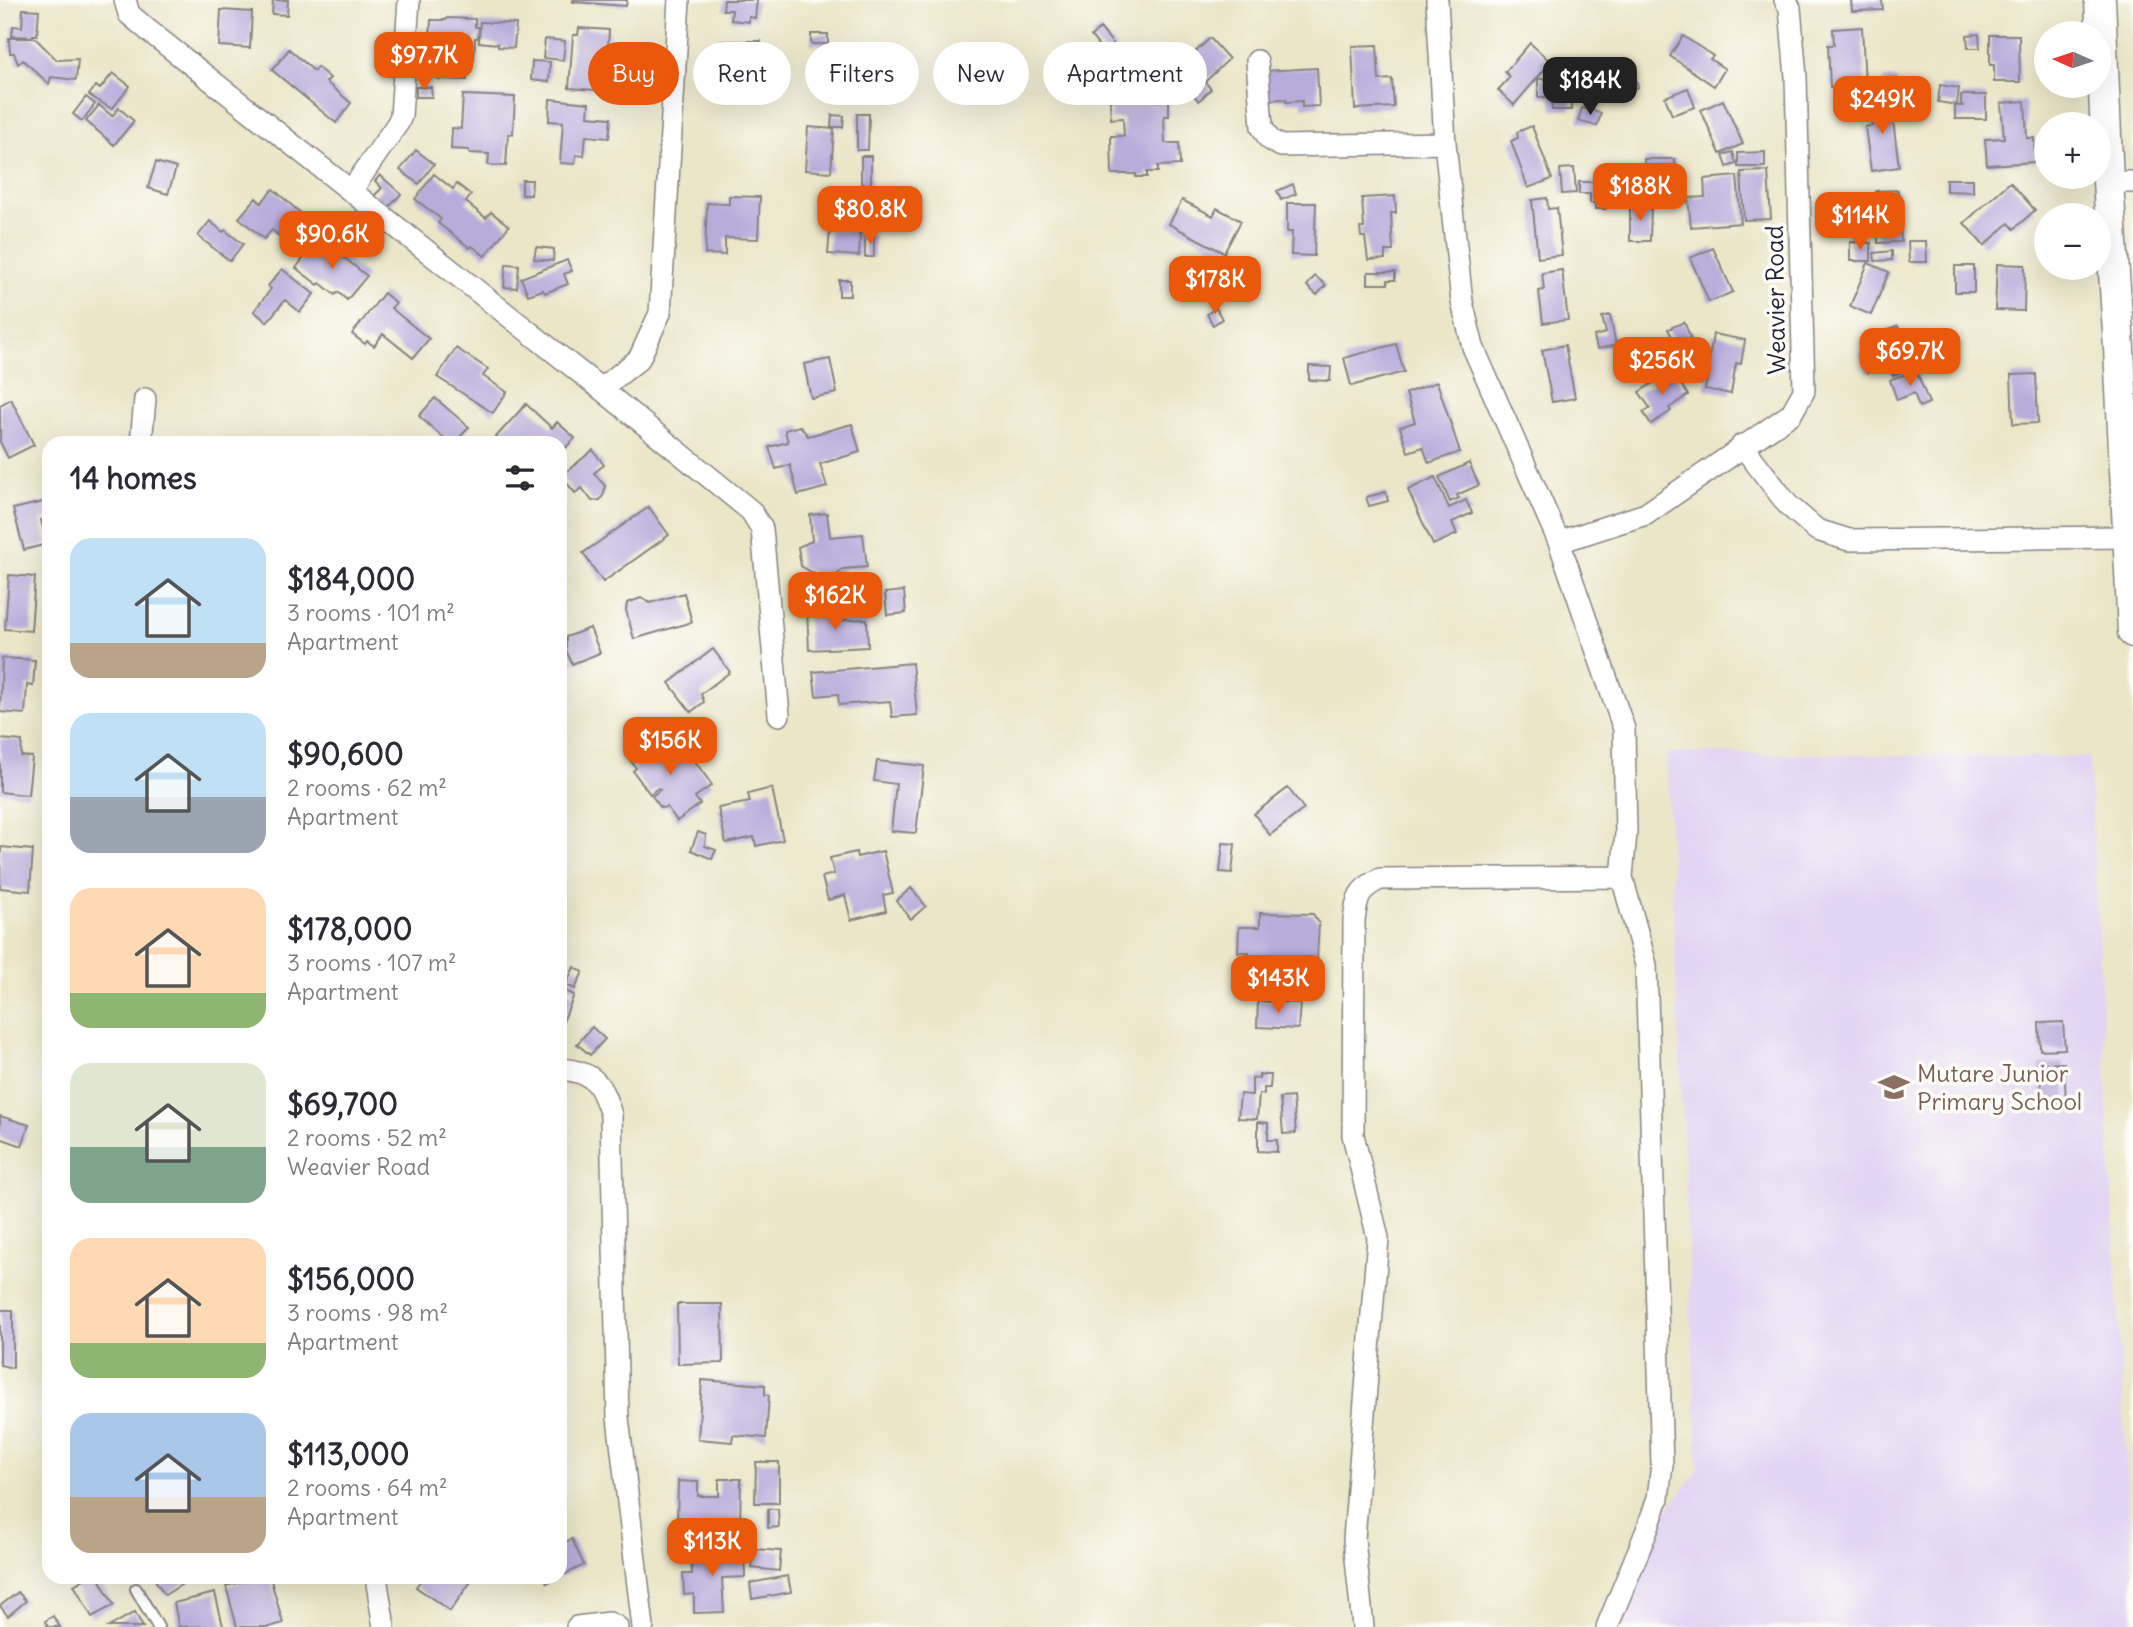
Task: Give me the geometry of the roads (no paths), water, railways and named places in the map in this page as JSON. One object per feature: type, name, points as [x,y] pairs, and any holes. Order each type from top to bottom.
[{"type":"street","points":[[125,0],[129,14],[751,511],[762,529],[779,715]]},
{"type":"street","points":[[351,191],[401,116],[409,0]]},
{"type":"street","points":[[601,389],[639,359],[660,313],[679,0]]},
{"type":"street","points":[[1437,0],[1445,143],[1462,302],[1473,347],[1559,542],[1624,729],[1626,833],[1622,877],[1646,965],[1662,1464],[1658,1498],[1607,1627]]},
{"type":"street","name":"Weavier Road","points":[[1559,542],[1646,514],[1742,445],[1791,414],[1804,391],[1796,78],[1790,8],[1786,0]]},
{"type":"street","points":[[2100,0],[2120,182],[2119,348],[2133,632]]},
{"type":"street","points":[[1257,61],[1262,127],[1269,139],[1281,146],[1445,143]]},
{"type":"street","points":[[142,436],[145,399]]},
{"type":"street","points":[[1742,445],[1797,513],[1817,530],[1849,540],[2128,537]]},
{"type":"street","points":[[1363,1627],[1354,1539],[1378,1238],[1353,1135],[1354,921],[1357,898],[1366,886],[1380,879],[1622,877]]},
{"type":"street","points":[[567,1070],[581,1071],[591,1078],[607,1101],[611,1115],[618,1418],[643,1627]]},
{"type":"street","points":[[377,1584],[384,1627]]},
{"type":"street","points":[[577,1627],[609,1623],[617,1627]]},
{"type":"lane","points":[[136,1589],[158,1627]]},
{"type":"place","name":"Mutare Junior Primary School","points":[[1894,1087]]}]
